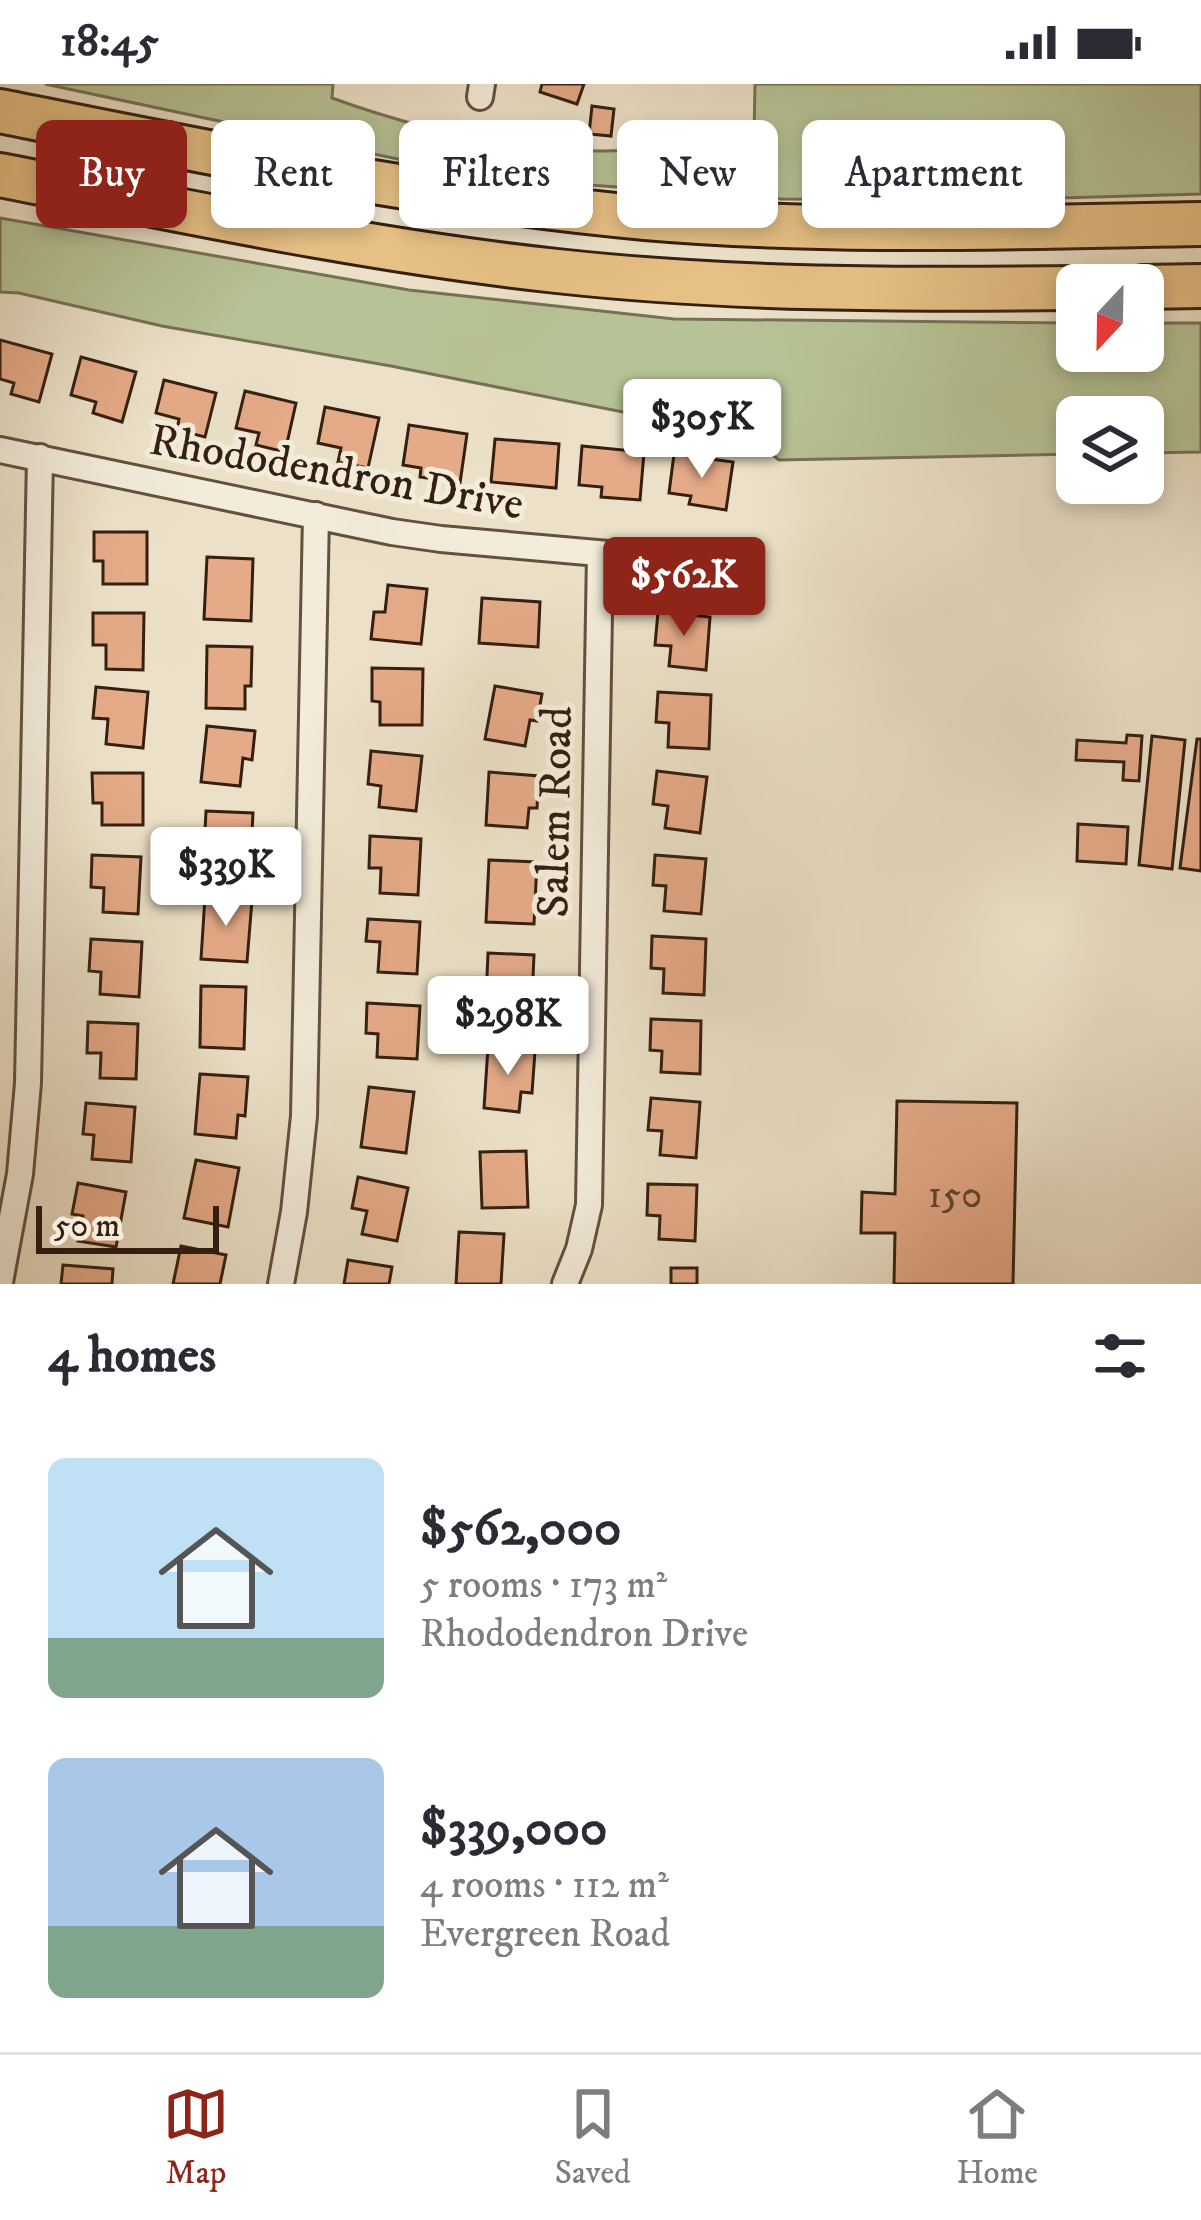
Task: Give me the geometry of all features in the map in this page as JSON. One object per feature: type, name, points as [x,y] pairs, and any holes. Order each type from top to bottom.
[{"type":"highway","points":[[0,111],[388,187],[651,218],[845,227],[1201,224]]},
{"type":"highway","points":[[0,175],[344,241],[562,272],[829,289],[1056,288]]},
{"type":"highway","points":[[1164,287],[1201,286]]},
{"type":"street","name":"Rhododendron Drive","points":[[0,450],[392,532],[732,565]]},
{"type":"street","points":[[0,1282],[20,1174],[28,1083],[40,457]]},
{"type":"street","points":[[280,1284],[294,1212],[304,1116],[316,514]]},
{"type":"street","name":"Salem Road","points":[[565,1284],[583,1238],[589,1205],[600,554]]},
{"type":"green space","points":[[45,84],[333,84],[332,98],[399,120],[399,159],[375,154],[375,120],[214,120]]},
{"type":"green space","points":[[755,84],[1201,84],[1201,194],[1065,198],[1065,120],[802,120],[802,199],[778,199],[778,120],[754,120]]},
{"type":"green space","points":[[617,150],[617,187],[593,185],[593,151]]},
{"type":"green space","points":[[0,218],[36,228],[409,290],[674,319],[1056,323],[1056,372],[1164,372],[1164,323],[1201,323],[1201,452],[1164,453],[1164,396],[1056,396],[1056,454],[779,460],[749,437],[0,292]]},
{"type":"building","points":[[542,84],[584,84],[577,104],[540,92]]},
{"type":"building","points":[[592,106],[614,109],[611,136],[593,134]]},
{"type":"building","points":[[0,340],[52,354],[39,402],[11,394],[14,383],[0,379]]},
{"type":"building","points":[[81,357],[136,372],[122,422],[93,413],[96,402],[71,395]]},
{"type":"building","points":[[164,380],[216,393],[205,437],[177,430],[179,419],[156,413]]},
{"type":"building","points":[[245,391],[296,403],[285,452],[256,445],[259,433],[236,428]]},
{"type":"building","points":[[325,407],[379,418],[368,468],[338,462],[341,448],[318,443]]},
{"type":"building","points":[[409,425],[467,434],[460,483],[420,477],[421,468],[403,465]]},
{"type":"building","points":[[495,439],[559,444],[556,488],[491,482]]},
{"type":"building","points":[[582,446],[644,452],[640,500],[601,497],[602,487],[579,485]]},
{"type":"building","points":[[674,454],[733,462],[726,510],[689,504],[691,496],[669,493]]},
{"type":"building","points":[[94,532],[147,532],[147,584],[103,584],[103,561],[94,561]]},
{"type":"building","points":[[207,557],[253,559],[251,621],[204,619]]},
{"type":"building","points":[[388,585],[427,589],[421,644],[371,639],[374,612],[385,612]]},
{"type":"building","points":[[482,598],[540,602],[538,647],[479,643]]},
{"type":"building","points":[[658,612],[710,617],[706,670],[669,666],[671,646],[655,645]]},
{"type":"building","points":[[93,613],[144,613],[143,670],[106,669],[106,645],[93,645]]},
{"type":"building","points":[[207,646],[252,647],[245,709],[206,708]]},
{"type":"building","points":[[372,668],[423,669],[422,725],[380,725],[380,702],[372,701]]},
{"type":"building","points":[[495,686],[542,694],[537,721],[530,720],[525,746],[485,739]]},
{"type":"building","points":[[96,687],[148,692],[143,748],[106,744],[108,719],[93,718]]},
{"type":"building","points":[[658,692],[711,695],[709,749],[668,747],[669,723],[656,722]]},
{"type":"building","points":[[207,726],[255,731],[252,760],[243,758],[240,786],[201,782]]},
{"type":"building","points":[[1127,735],[1142,736],[1139,781],[1123,780],[1124,762],[1076,760],[1077,740],[1126,743]]},
{"type":"building","points":[[1152,736],[1185,740],[1172,869],[1139,865]]},
{"type":"building","points":[[1197,739],[1201,739],[1201,871],[1180,868]]},
{"type":"building","points":[[371,751],[422,756],[416,811],[379,807],[381,786],[368,784]]},
{"type":"building","points":[[657,771],[707,777],[700,833],[665,828],[668,806],[653,804]]},
{"type":"building","points":[[489,772],[539,776],[537,808],[529,808],[527,828],[486,825]]},
{"type":"building","points":[[92,773],[143,773],[143,825],[102,825],[102,803],[93,803]]},
{"type":"building","points":[[206,811],[253,813],[251,852],[245,852],[244,874],[203,871]]},
{"type":"building","points":[[1078,824],[1128,827],[1126,864],[1077,861]]},
{"type":"building","points":[[370,836],[421,839],[418,895],[380,893],[381,868],[369,868]]},
{"type":"building","points":[[92,855],[141,857],[138,914],[103,912],[104,888],[91,887]]},
{"type":"building","points":[[655,855],[706,859],[701,914],[664,911],[666,886],[653,885]]},
{"type":"building","points":[[489,860],[537,862],[534,924],[486,922]]},
{"type":"building","points":[[205,897],[252,900],[247,962],[201,959]]},
{"type":"building","points":[[368,919],[420,922],[417,974],[378,972],[380,942],[366,941]]},
{"type":"building","points":[[652,936],[706,939],[704,995],[663,993],[664,969],[651,968]]},
{"type":"building","points":[[91,939],[142,942],[139,997],[100,994],[101,972],[89,971]]},
{"type":"building","points":[[488,953],[534,955],[531,1022],[485,1020]]},
{"type":"building","points":[[201,986],[246,987],[244,1049],[200,1047]]},
{"type":"building","points":[[367,1003],[420,1006],[417,1059],[377,1057],[378,1034],[366,1033]]},
{"type":"building","points":[[651,1019],[701,1021],[700,1074],[661,1072],[662,1051],[650,1050]]},
{"type":"building","points":[[88,1022],[138,1024],[136,1079],[100,1078],[101,1053],[87,1053]]},
{"type":"building","points":[[488,1047],[535,1051],[532,1093],[521,1092],[519,1112],[484,1108]]},
{"type":"building","points":[[200,1074],[248,1077],[245,1116],[238,1115],[236,1138],[195,1134]]},
{"type":"building","points":[[369,1087],[414,1092],[406,1153],[361,1147]]},
{"type":"building","points":[[651,1098],[700,1102],[696,1158],[660,1155],[662,1131],[648,1130]]},
{"type":"building","points":[[897,1101],[1017,1103],[1013,1284],[894,1284],[895,1233],[861,1233],[862,1192],[895,1194]]},
{"type":"building","points":[[86,1103],[135,1107],[131,1162],[92,1159],[94,1135],[83,1134]]},
{"type":"building","points":[[526,1151],[528,1207],[482,1208],[480,1152]]},
{"type":"building","points":[[196,1160],[239,1168],[228,1227],[184,1218]]},
{"type":"building","points":[[358,1177],[408,1188],[397,1241],[362,1234],[367,1211],[352,1208]]},
{"type":"building","points":[[78,1183],[126,1192],[116,1247],[78,1241],[83,1216],[72,1214]]},
{"type":"building","points":[[648,1184],[697,1185],[695,1241],[659,1239],[660,1216],[647,1215]]},
{"type":"building","points":[[459,1232],[504,1234],[501,1284],[456,1284]]},
{"type":"building","points":[[181,1246],[226,1255],[220,1284],[173,1284]]},
{"type":"building","points":[[348,1260],[392,1267],[389,1284],[344,1284]]},
{"type":"building","points":[[63,1265],[113,1269],[112,1284],[61,1284]]},
{"type":"building","points":[[671,1268],[697,1268],[697,1284],[671,1284]]}]
